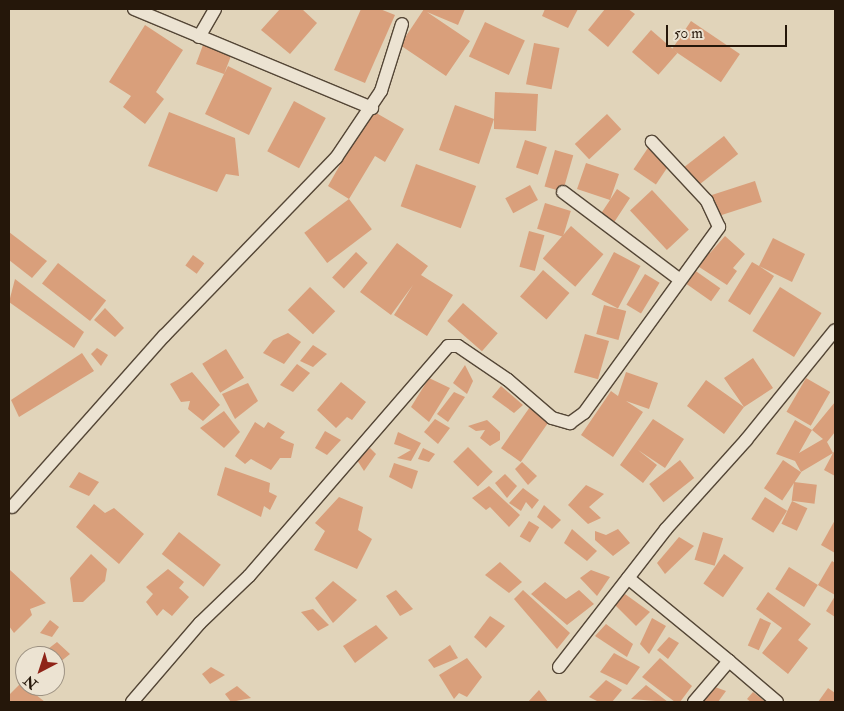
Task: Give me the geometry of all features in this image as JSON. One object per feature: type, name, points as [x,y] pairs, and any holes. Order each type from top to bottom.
[{"type":"street","points":[[134,9],[372,108]]},
{"type":"street","points":[[199,37],[215,9]]},
{"type":"street","points":[[10,507],[158,343],[336,158],[372,108],[392,65],[402,24]]},
{"type":"street","points":[[132,702],[200,623],[249,576],[448,346],[458,346],[508,380],[552,418],[570,423],[584,413],[719,226],[707,201],[652,142]]},
{"type":"street","points":[[563,192],[680,280]]},
{"type":"street","points":[[559,667],[628,578],[835,330]]},
{"type":"street","points":[[628,578],[777,702]]},
{"type":"street","points":[[694,702],[729,661]]},
{"type":"building","points":[[280,9],[302,9],[317,23],[290,54],[261,30]]},
{"type":"building","points":[[361,9],[380,9],[395,15],[365,83],[334,70]]},
{"type":"building","points":[[424,9],[465,9],[458,25],[427,12],[470,41],[446,76],[400,45]]},
{"type":"building","points":[[545,9],[578,9],[568,28],[542,16]]},
{"type":"building","points":[[605,9],[628,9],[635,14],[608,47],[588,30]]},
{"type":"building","points":[[691,21],[740,54],[721,82],[672,49]]},
{"type":"building","points":[[485,22],[525,41],[509,75],[469,56]]},
{"type":"building","points":[[145,25],[183,50],[156,92],[164,99],[145,124],[123,107],[131,96],[109,82]]},
{"type":"building","points":[[651,30],[677,53],[658,75],[632,52]]},
{"type":"building","points":[[534,43],[560,48],[552,89],[526,84]]},
{"type":"building","points":[[203,45],[231,56],[224,74],[196,64]]},
{"type":"building","points":[[228,66],[272,88],[249,135],[205,114]]},
{"type":"building","points":[[495,92],[538,94],[536,131],[494,129]]},
{"type":"building","points":[[294,101],[326,118],[299,168],[267,151]]},
{"type":"building","points":[[455,105],[494,119],[479,164],[439,150]]},
{"type":"building","points":[[371,110],[404,129],[385,162],[375,156],[349,199],[328,186]]},
{"type":"building","points":[[169,112],[235,138],[239,176],[226,174],[217,192],[148,166]]},
{"type":"building","points":[[607,114],[621,129],[589,159],[575,144]]},
{"type":"building","points":[[724,136],[738,154],[697,186],[683,168]]},
{"type":"building","points":[[525,140],[547,147],[538,175],[516,168]]},
{"type":"building","points":[[652,142],[674,157],[656,184],[634,169]]},
{"type":"building","points":[[555,150],[573,155],[563,192],[545,187]]},
{"type":"building","points":[[586,163],[619,174],[610,200],[577,189]]},
{"type":"building","points":[[416,164],[476,186],[461,228],[401,206]]},
{"type":"building","points":[[755,181],[762,202],[717,216],[710,196]]},
{"type":"building","points":[[530,185],[538,200],[513,213],[505,198]]},
{"type":"building","points":[[617,189],[630,198],[611,227],[598,218]]},
{"type":"building","points":[[652,190],[689,229],[667,250],[630,210]]},
{"type":"building","points":[[349,199],[372,229],[327,263],[304,233]]},
{"type":"building","points":[[545,203],[571,211],[563,237],[537,229]]},
{"type":"building","points":[[571,226],[603,254],[575,287],[543,258]]},
{"type":"building","points":[[529,231],[544,235],[535,271],[519,267]]},
{"type":"building","points":[[9,232],[47,261],[32,278],[9,260]]},
{"type":"building","points":[[725,236],[745,254],[733,268],[737,271],[727,285],[696,265],[705,250],[710,253]]},
{"type":"building","points":[[773,238],[805,254],[792,282],[759,266]]},
{"type":"building","points":[[397,243],[428,266],[421,275],[453,295],[427,336],[394,315],[413,285],[391,315],[360,292]]},
{"type":"building","points":[[356,252],[368,263],[344,289],[332,278]]},
{"type":"building","points":[[614,252],[640,266],[618,308],[591,294]]},
{"type":"building","points":[[193,255],[204,263],[197,274],[185,266]]},
{"type":"building","points":[[752,262],[774,276],[750,315],[728,301]]},
{"type":"building","points":[[58,263],[106,301],[90,321],[42,283]]},
{"type":"building","points":[[690,267],[720,288],[711,301],[681,280]]},
{"type":"building","points":[[543,270],[569,293],[546,319],[520,296]]},
{"type":"building","points":[[645,274],[660,283],[641,314],[626,305]]},
{"type":"building","points":[[15,279],[84,332],[74,348],[9,302]]},
{"type":"building","points":[[310,287],[335,311],[313,334],[288,310]]},
{"type":"building","points":[[780,287],[822,313],[794,357],[752,331]]},
{"type":"building","points":[[463,303],[498,333],[482,351],[447,321]]},
{"type":"building","points":[[604,305],[626,311],[618,340],[596,334]]},
{"type":"building","points":[[105,308],[124,328],[115,337],[94,320]]},
{"type":"building","points":[[288,333],[301,342],[284,364],[263,353],[273,340]]},
{"type":"building","points":[[585,334],[609,341],[598,379],[574,372]]},
{"type":"building","points":[[313,345],[327,354],[313,367],[300,361]]},
{"type":"building","points":[[97,348],[108,355],[101,366],[91,354]]},
{"type":"building","points":[[226,349],[244,378],[220,393],[202,364]]},
{"type":"building","points":[[82,353],[94,371],[19,417],[11,400]]},
{"type":"building","points":[[753,358],[773,388],[744,407],[724,378]]},
{"type":"building","points":[[297,364],[310,373],[293,392],[280,385]]},
{"type":"building","points":[[465,365],[473,381],[467,394],[453,383]]},
{"type":"building","points":[[192,372],[220,405],[203,421],[188,409],[190,401],[181,402],[170,384]]},
{"type":"building","points":[[626,372],[658,383],[649,409],[626,401],[643,412],[613,457],[581,435],[611,391],[618,396]]},
{"type":"building","points":[[429,378],[450,388],[429,422],[411,407]]},
{"type":"building","points":[[806,378],[830,392],[811,426],[786,412]]},
{"type":"building","points":[[706,380],[744,407],[724,434],[687,406]]},
{"type":"building","points":[[341,382],[366,402],[352,420],[347,417],[336,428],[317,410]]},
{"type":"building","points":[[248,383],[258,401],[235,419],[222,394]]},
{"type":"building","points":[[501,386],[523,405],[514,413],[492,397]]},
{"type":"building","points":[[454,392],[465,397],[448,422],[437,414]]},
{"type":"building","points":[[835,402],[835,432],[827,442],[833,453],[801,472],[795,461],[776,454],[795,420],[812,430]],"holes":[[[812,430],[823,439],[799,453]]]},
{"type":"building","points":[[532,404],[552,418],[521,462],[501,448]]},
{"type":"building","points":[[224,411],[240,432],[224,448],[200,428]]},
{"type":"building","points":[[435,419],[450,428],[438,444],[424,432]]},
{"type":"building","points":[[653,419],[684,439],[665,468],[638,450],[657,465],[643,483],[620,465]]},
{"type":"building","points":[[487,420],[500,432],[500,440],[490,446],[480,438],[485,430],[476,431],[468,426]]},
{"type":"building","points":[[255,422],[264,428],[268,422],[285,432],[280,438],[294,444],[291,458],[280,458],[271,470],[251,459],[245,464],[235,456]]},
{"type":"building","points":[[325,431],[341,440],[327,455],[315,448]]},
{"type":"building","points":[[398,432],[421,443],[411,461],[397,458],[411,450],[394,444]]},
{"type":"building","points":[[468,447],[493,472],[478,487],[453,462]]},
{"type":"building","points":[[370,448],[376,454],[364,471],[357,460]]},
{"type":"building","points":[[423,448],[435,454],[429,462],[418,459]]},
{"type":"building","points":[[835,450],[835,476],[824,470]]},
{"type":"building","points":[[680,460],[694,478],[663,502],[649,484]]},
{"type":"building","points":[[783,460],[801,472],[782,500],[764,488]]},
{"type":"building","points":[[522,462],[537,476],[528,485],[515,469]]},
{"type":"building","points":[[394,463],[418,471],[412,489],[389,477]]},
{"type":"building","points":[[225,467],[270,483],[269,492],[277,496],[270,510],[264,506],[261,517],[217,495]]},
{"type":"building","points":[[79,472],[99,482],[89,496],[69,487]]},
{"type":"building","points":[[505,474],[517,486],[507,498],[495,483]]},
{"type":"building","points":[[794,482],[817,485],[815,504],[792,501]]},
{"type":"building","points":[[586,485],[604,494],[589,507],[601,518],[588,524],[568,505]]},
{"type":"building","points":[[489,486],[520,515],[509,527],[490,507],[486,510],[472,498]]},
{"type":"building","points":[[523,488],[539,500],[532,509],[526,502],[521,511],[509,503]]},
{"type":"building","points":[[339,497],[363,507],[358,530],[372,539],[357,569],[314,550],[325,531],[315,523]]},
{"type":"building","points":[[765,497],[787,511],[773,533],[751,519]]},
{"type":"building","points":[[792,501],[807,508],[797,531],[781,524]]},
{"type":"building","points":[[94,504],[105,513],[114,508],[144,534],[119,564],[76,527]]},
{"type":"building","points":[[544,505],[561,520],[552,529],[537,517]]},
{"type":"building","points":[[835,520],[835,553],[821,545]]},
{"type":"building","points":[[529,521],[539,527],[530,543],[520,536]]},
{"type":"building","points":[[572,529],[597,551],[587,561],[564,543]]},
{"type":"building","points":[[618,529],[630,543],[613,556],[595,540],[595,531],[606,535]]},
{"type":"building","points":[[179,532],[221,565],[204,587],[162,554]]},
{"type":"building","points":[[703,532],[723,538],[715,566],[695,560]]},
{"type":"building","points":[[679,537],[694,546],[665,574],[657,563]]},
{"type":"building","points":[[91,554],[107,569],[105,581],[83,602],[73,602],[70,578]]},
{"type":"building","points":[[724,554],[744,568],[723,597],[703,583]]},
{"type":"building","points":[[832,561],[835,563],[835,595],[818,585]]},
{"type":"building","points":[[500,562],[522,582],[509,593],[485,575]]},
{"type":"building","points":[[789,567],[818,585],[804,607],[775,589]]},
{"type":"building","points":[[168,569],[184,582],[179,588],[189,597],[172,616],[163,609],[157,616],[146,602],[153,594],[146,587]]},
{"type":"building","points":[[10,570],[46,603],[30,609],[32,615],[14,633],[9,626]]},
{"type":"building","points":[[591,570],[610,577],[597,596],[580,578]]},
{"type":"building","points":[[333,581],[357,600],[333,623],[315,598]]},
{"type":"building","points":[[545,582],[566,599],[579,590],[594,604],[567,625],[531,594]]},
{"type":"building","points":[[396,590],[413,609],[400,616],[386,596]]},
{"type":"building","points":[[523,590],[570,633],[557,649],[514,599]]},
{"type":"building","points":[[768,592],[811,624],[798,640],[808,648],[788,674],[762,653],[782,628],[756,609]]},
{"type":"building","points":[[625,594],[650,612],[636,626],[615,605]]},
{"type":"building","points":[[835,596],[835,617],[826,611]]},
{"type":"building","points":[[313,609],[329,625],[318,631],[301,612]]},
{"type":"building","points":[[490,616],[505,626],[486,648],[474,637]]},
{"type":"building","points":[[652,618],[666,626],[649,654],[640,644]]},
{"type":"building","points":[[760,618],[771,623],[759,650],[748,645]]},
{"type":"building","points":[[50,620],[59,627],[52,637],[40,633]]},
{"type":"building","points":[[606,624],[633,644],[627,657],[595,636]]},
{"type":"building","points":[[376,625],[388,638],[355,663],[343,646]]},
{"type":"building","points":[[669,637],[679,643],[668,659],[657,650]]},
{"type":"building","points":[[57,642],[61,646],[52,646]]},
{"type":"building","points":[[450,645],[458,658],[434,668],[428,660]]},
{"type":"building","points":[[65,649],[70,654],[65,658]]},
{"type":"building","points":[[614,653],[640,667],[627,685],[600,672]]},
{"type":"building","points":[[467,658],[482,677],[467,697],[459,693],[454,699],[439,675]]},
{"type":"building","points":[[660,658],[692,686],[680,702],[675,702],[642,677]]},
{"type":"building","points":[[211,667],[225,675],[210,684],[202,674]]},
{"type":"building","points":[[606,680],[622,690],[612,702],[599,702],[589,697]]},
{"type":"building","points":[[646,685],[668,702],[631,699]]},
{"type":"building","points":[[237,686],[251,698],[231,702],[225,694]]},
{"type":"building","points":[[715,687],[726,691],[718,702],[702,702]]},
{"type":"building","points":[[828,688],[835,693],[835,702],[818,702]]},
{"type":"building","points":[[15,689],[15,696],[37,696],[45,702],[9,702],[9,695]]},
{"type":"building","points":[[539,690],[548,702],[528,702]]},
{"type":"building","points":[[753,692],[766,702],[751,702],[747,699]]}]
